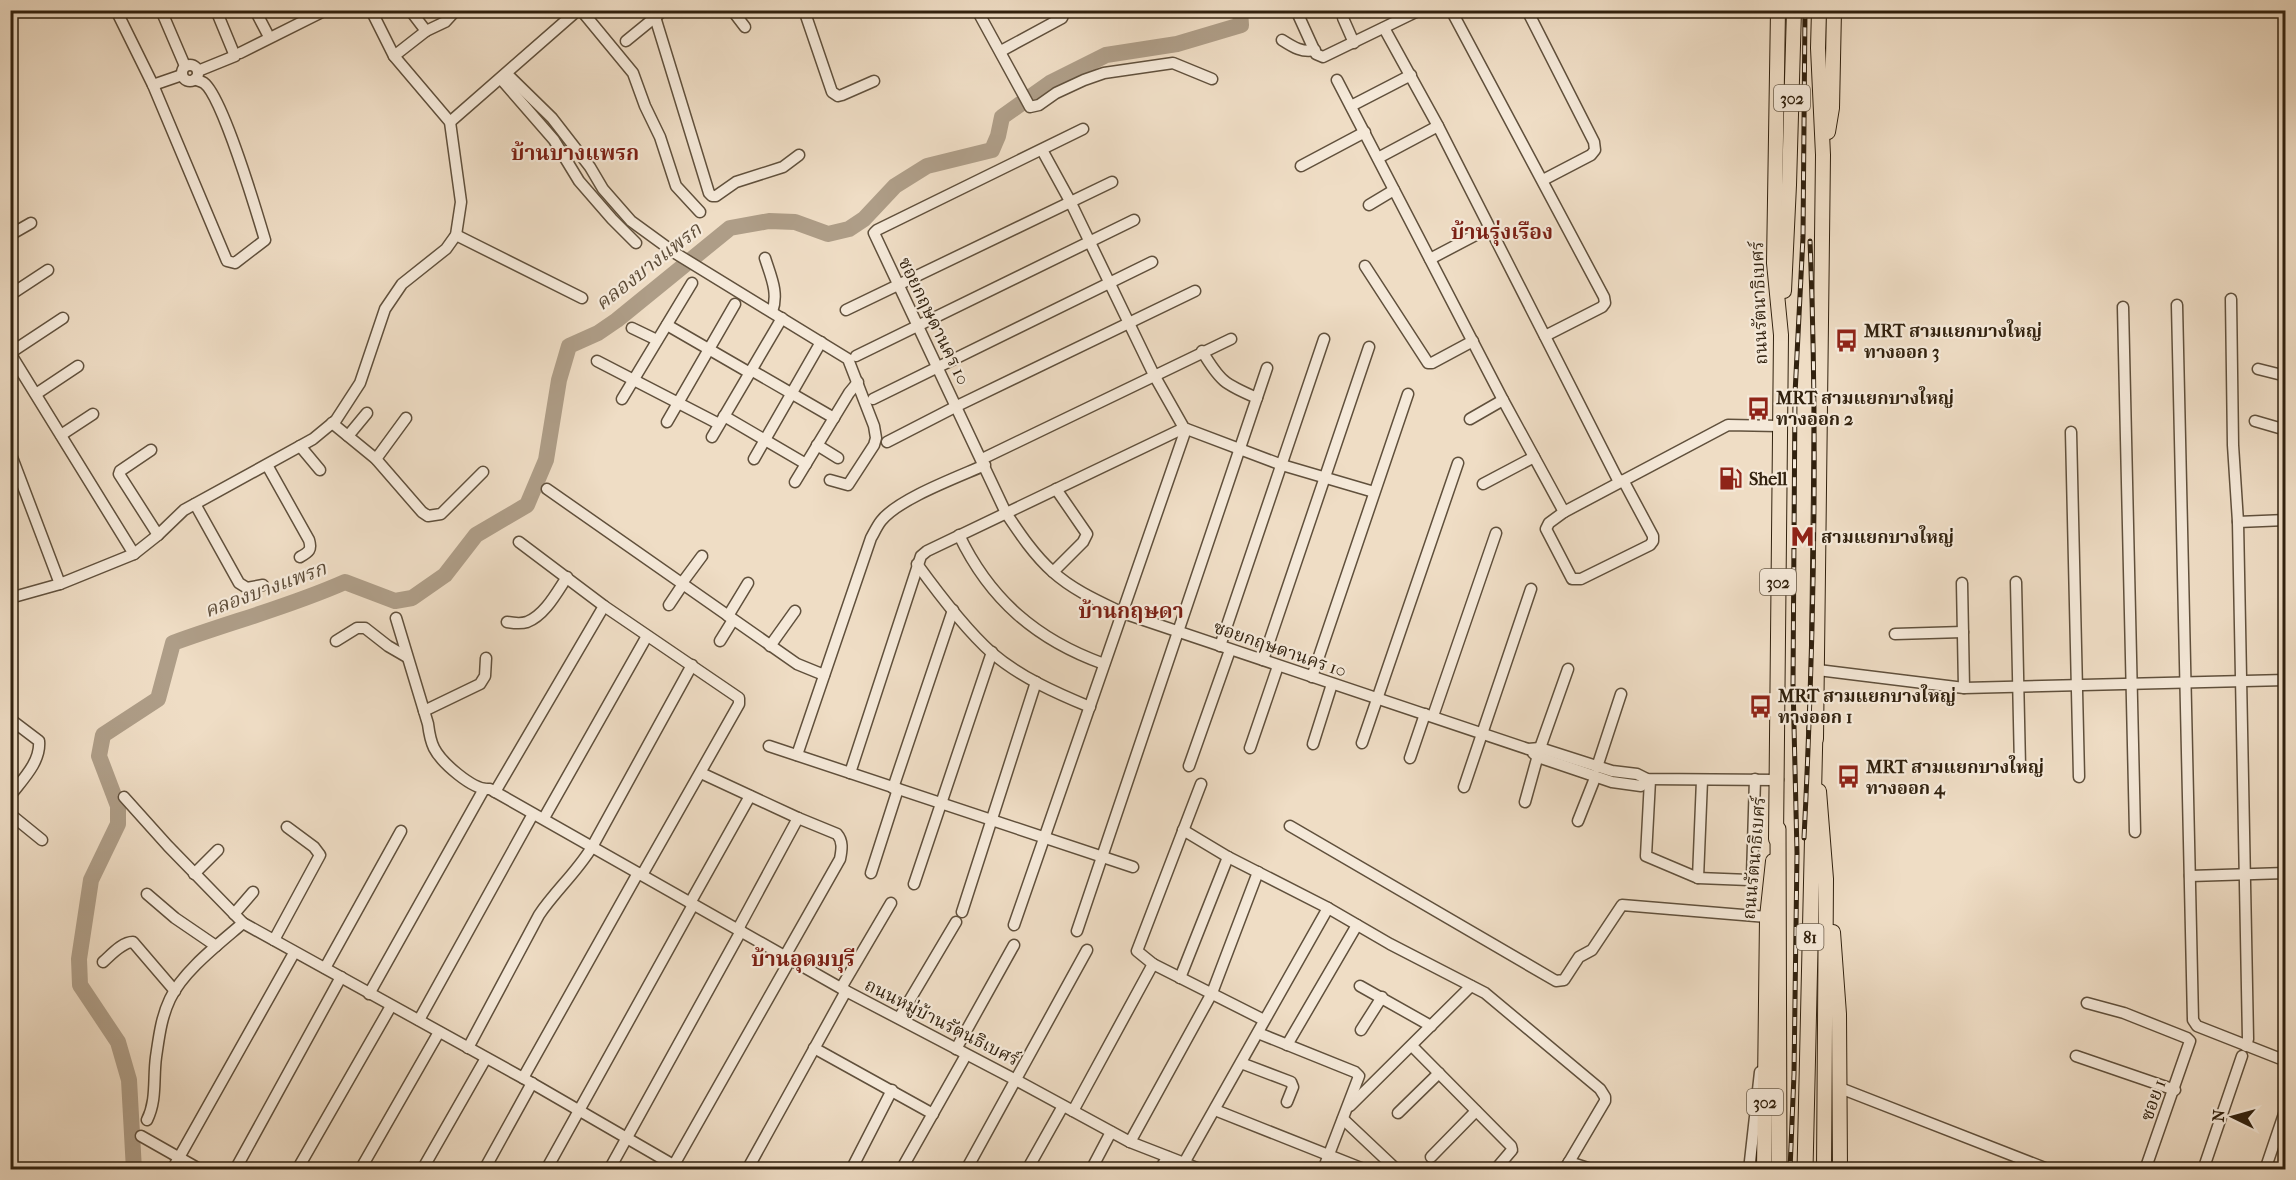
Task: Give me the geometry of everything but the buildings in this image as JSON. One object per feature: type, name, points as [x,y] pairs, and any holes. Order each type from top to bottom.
[{"type":"highway","name":"81","points":[[1805,1170],[1815,729]]},
{"type":"highway","name":"81","points":[[1778,830],[1779,1170]]},
{"type":"main road","name":"ถนนรัตนาธิเบศร์","points":[[1764,1170],[1767,917],[1778,830],[1781,335],[1774,263],[1778,10]]},
{"type":"main road","name":"302","points":[[1781,335],[1789,185],[1794,10]]},
{"type":"main road","name":"302","points":[[1819,10],[1818,48],[1823,155],[1818,670],[1815,729],[1826,879],[1837,976],[1840,1170]]},
{"type":"main road","name":"302","points":[[1823,155],[1832,108],[1834,10]]},
{"type":"main road","points":[[1824,1170],[1826,879]]},
{"type":"street","points":[[116,10],[153,85],[227,261],[235,263],[265,240],[221,112],[193,65],[153,85]]},
{"type":"street","points":[[161,10],[184,70]]},
{"type":"street","points":[[197,75],[236,56],[216,10]]},
{"type":"street","points":[[255,10],[267,33]]},
{"type":"street","points":[[240,53],[326,10]]},
{"type":"street","points":[[10,598],[60,584],[134,554],[158,536],[184,510],[300,446],[332,423],[350,401],[360,382],[385,309],[402,284],[446,249],[456,235],[461,202],[450,122],[394,56],[370,10]]},
{"type":"street","points":[[410,10],[426,31]]},
{"type":"street","points":[[394,56],[426,31],[445,22],[456,10]]},
{"type":"street","points":[[450,122],[579,10],[633,73],[660,137],[676,186],[700,212]]},
{"type":"street","points":[[732,10],[745,27]]},
{"type":"street","points":[[804,10],[831,92],[837,96],[842,95],[874,81]]},
{"type":"street","points":[[977,10],[1030,107],[1039,105],[1056,93],[1093,76],[1150,66],[1173,63],[1212,79]]},
{"type":"street","points":[[1000,51],[1062,18],[1065,10]]},
{"type":"street","points":[[1296,10],[1316,54],[1323,57],[1420,10]]},
{"type":"street","points":[[1350,10],[1343,18],[1354,43]]},
{"type":"street","points":[[1451,10],[1604,297],[1605,303],[1602,307],[1545,336]]},
{"type":"street","points":[[1527,10],[1594,142],[1595,150],[1591,155],[1543,180]]},
{"type":"street","points":[[626,40],[660,14],[709,193],[712,196],[716,196],[740,180],[783,167],[799,155]]},
{"type":"street","points":[[1384,28],[1438,126],[1621,481],[1653,536],[1650,544],[1581,579],[1572,579],[1546,529],[1564,512],[1621,481],[1728,425],[1779,426]]},
{"type":"street","points":[[1282,40],[1298,50],[1308,52],[1315,50]]},
{"type":"street","points":[[1351,106],[1411,75]]},
{"type":"street","points":[[504,76],[555,140],[586,189],[636,243]]},
{"type":"street","points":[[504,76],[552,118],[590,167],[603,189],[631,220],[675,253],[848,359],[876,433],[874,445],[848,485],[830,480]]},
{"type":"street","points":[[1337,80],[1503,400],[1564,512]]},
{"type":"street","points":[[1378,158],[1438,126]]},
{"type":"street","points":[[1083,129],[1042,150],[1070,201],[1154,375],[1185,429],[1282,465],[1374,492]]},
{"type":"street","points":[[1301,166],[1365,132]]},
{"type":"street","name":"ซอยกฤษดานคร 10","points":[[1042,150],[874,233],[984,462],[1006,513],[1031,549],[1053,572],[1086,595],[1122,613],[1596,772],[1611,782],[1641,786],[1649,779],[1778,780]]},
{"type":"street","points":[[846,310],[1112,182]]},
{"type":"street","points":[[1369,205],[1394,190]]},
{"type":"street","points":[[856,356],[1134,220]]},
{"type":"street","points":[[10,235],[31,223]]},
{"type":"street","points":[[1430,259],[1489,228]]},
{"type":"street","points":[[456,235],[582,298]]},
{"type":"street","points":[[711,437],[750,372],[777,315],[776,294],[765,258]]},
{"type":"street","points":[[873,399],[1152,262]]},
{"type":"street","points":[[1365,266],[1428,363],[1473,341]]},
{"type":"street","points":[[10,295],[48,270]]},
{"type":"street","points":[[622,399],[692,283]]},
{"type":"street","points":[[887,442],[1195,291]]},
{"type":"street","points":[[2203,1170],[2248,1038],[2238,522],[2233,445],[2230,298]]},
{"type":"street","points":[[667,422],[677,401],[735,304]]},
{"type":"street","points":[[2177,305],[2193,1020],[2197,1026],[2244,1051],[2286,1061]]},
{"type":"street","points":[[2123,307],[2135,832]]},
{"type":"street","points":[[63,318],[10,353],[134,554]]},
{"type":"street","points":[[667,325],[834,418]]},
{"type":"street","points":[[632,328],[657,340]]},
{"type":"street","points":[[797,755],[871,538],[881,521],[893,509],[1154,375],[1231,339]]},
{"type":"street","points":[[1189,766],[1282,465],[1324,339]]},
{"type":"street","points":[[754,459],[821,342]]},
{"type":"street","points":[[1263,660],[1369,347]]},
{"type":"street","points":[[1202,351],[1225,383],[1257,398]]},
{"type":"street","points":[[597,361],[677,401],[766,440],[806,464]]},
{"type":"street","points":[[36,394],[78,366]]},
{"type":"street","points":[[1077,931],[1267,368]]},
{"type":"street","points":[[2258,369],[2286,376]]},
{"type":"street","points":[[795,482],[858,382]]},
{"type":"street","points":[[1312,677],[1408,394]]},
{"type":"street","points":[[1470,419],[1503,400]]},
{"type":"street","points":[[348,436],[367,413]]},
{"type":"street","points":[[61,435],[93,414]]},
{"type":"street","points":[[376,459],[406,418]]},
{"type":"street","points":[[2255,421],[2286,430]]},
{"type":"street","points":[[332,423],[376,459],[428,516],[441,514],[483,472]]},
{"type":"street","points":[[850,773],[921,556],[927,550],[1185,429]]},
{"type":"street","points":[[1014,925],[1185,429]]},
{"type":"street","points":[[2071,432],[2079,777]]},
{"type":"street","points":[[817,445],[838,458]]},
{"type":"street","points":[[300,446],[320,470]]},
{"type":"street","points":[[151,450],[119,474],[158,536]]},
{"type":"street","points":[[10,452],[60,584]]},
{"type":"street","points":[[1483,484],[1534,457]]},
{"type":"street","points":[[1362,743],[1458,463]]},
{"type":"street","points":[[267,465],[312,548],[300,557]]},
{"type":"street","points":[[547,489],[797,664],[824,675]]},
{"type":"street","points":[[1053,572],[1083,543],[1087,534],[1056,489]]},
{"type":"street","points":[[195,504],[239,583],[247,588],[263,585]]},
{"type":"street","points":[[2238,522],[2286,520]]},
{"type":"street","points":[[1410,758],[1429,715],[1496,533]]},
{"type":"street","points":[[959,535],[970,558],[1007,605],[1024,622],[1058,645],[1104,664]]},
{"type":"street","points":[[484,1170],[527,1081],[640,874],[701,773],[739,704],[739,698],[604,606],[519,542]]},
{"type":"street","points":[[669,605],[702,556]]},
{"type":"street","points":[[917,564],[953,610],[992,652],[1036,682],[1090,707]]},
{"type":"street","points":[[507,622],[526,622],[534,617],[552,600],[567,577]]},
{"type":"street","points":[[2016,582],[2020,767]]},
{"type":"street","points":[[720,641],[748,583]]},
{"type":"street","points":[[1962,583],[1964,688]]},
{"type":"street","points":[[1464,787],[1531,589]]},
{"type":"street","points":[[495,792],[604,606]]},
{"type":"street","points":[[871,873],[953,610]]},
{"type":"street","points":[[771,646],[795,611]]},
{"type":"street","name":"ถนนหมู่บ้านรัตนธิเบศร์","points":[[396,618],[431,741],[442,759],[459,775],[544,818],[592,848],[787,958],[966,1055],[1130,1142],[1202,1170]]},
{"type":"street","points":[[336,641],[357,628],[365,628],[407,657]]},
{"type":"street","points":[[1896,634],[1963,632]]},
{"type":"street","points":[[544,818],[647,636]]},
{"type":"street","points":[[914,884],[992,652]]},
{"type":"street","points":[[424,711],[480,684],[485,676],[486,658]]},
{"type":"street","points":[[468,1048],[539,915],[592,848],[692,665]]},
{"type":"street","points":[[1250,748],[1278,666]]},
{"type":"street","points":[[1525,802],[1568,669]]},
{"type":"street","points":[[1818,670],[1964,688],[2286,680]]},
{"type":"street","points":[[962,912],[1036,682]]},
{"type":"street","points":[[1313,744],[1332,684]]},
{"type":"street","points":[[1578,821],[1621,694]]},
{"type":"street","points":[[10,719],[39,741],[40,746],[35,761],[10,796]]},
{"type":"street","points":[[769,746],[1133,867]]},
{"type":"street","points":[[124,797],[194,874],[243,923],[579,1110],[676,1168],[840,858],[842,842],[837,834],[701,773]]},
{"type":"street","points":[[1649,779],[1646,856],[1698,878],[1749,880],[1752,878],[1755,779]]},
{"type":"street","points":[[1698,878],[1701,780]]},
{"type":"street","points":[[1201,784],[1137,951],[1153,964],[1264,1020]]},
{"type":"street","points":[[369,994],[484,789]]},
{"type":"street","points":[[546,1170],[750,796]]},
{"type":"street","points":[[10,814],[42,840]]},
{"type":"street","points":[[419,1020],[533,814]]},
{"type":"street","points":[[609,1170],[798,818]]},
{"type":"street","points":[[1290,825],[1556,981],[1564,980],[1579,957],[1592,950],[1622,905],[1767,917]]},
{"type":"street","points":[[274,940],[320,855],[314,847],[287,827]]},
{"type":"street","points":[[1183,830],[1228,857],[1328,908],[1390,944],[1471,986],[1508,1012],[1604,1093],[1605,1101],[1567,1166],[1594,1170]]},
{"type":"street","points":[[325,968],[401,831]]},
{"type":"street","points":[[194,874],[218,849]]},
{"type":"street","points":[[1180,978],[1228,857]]},
{"type":"street","points":[[1130,1142],[1212,993],[1258,872]]},
{"type":"street","points":[[2190,876],[2286,873]]},
{"type":"street","points":[[234,914],[253,892]]},
{"type":"street","points":[[147,894],[175,918],[216,946]]},
{"type":"street","points":[[747,1170],[891,903]]},
{"type":"street","points":[[1184,1163],[1328,908]]},
{"type":"street","points":[[899,1018],[956,922]]},
{"type":"street","points":[[147,1120],[154,1101],[155,1064],[161,1024],[175,991],[216,946],[243,923]]},
{"type":"street","points":[[1287,1045],[1357,925]]},
{"type":"street","points":[[103,962],[128,942],[133,942],[175,991]]},
{"type":"street","points":[[956,1049],[1014,945]]},
{"type":"street","points":[[966,1170],[1088,950]]},
{"type":"street","points":[[172,1170],[294,953]]},
{"type":"street","points":[[1074,1112],[1153,964]]},
{"type":"street","points":[[235,1170],[341,977]]},
{"type":"street","points":[[1360,986],[1431,1026]]},
{"type":"street","points":[[1348,1108],[1471,986]]},
{"type":"street","points":[[1361,1030],[1382,997]]},
{"type":"street","name":"ซอย 1","points":[[2087,1003],[2124,1013],[2190,1041],[2175,1090],[2145,1170]]},
{"type":"street","points":[[297,1170],[391,1006]]},
{"type":"street","points":[[360,1170],[439,1032]]},
{"type":"street","points":[[1258,1033],[1358,1074],[1359,1081],[1323,1170]]},
{"type":"street","points":[[1749,1170],[1753,1118],[1766,1034]]},
{"type":"street","points":[[1412,1046],[1511,1146],[1510,1155],[1495,1170]]},
{"type":"street","points":[[814,1048],[933,1114]]},
{"type":"street","points":[[901,1170],[966,1055]]},
{"type":"street","points":[[2076,1056],[2175,1090]]},
{"type":"street","points":[[422,1170],[486,1058]]},
{"type":"street","points":[[1241,1063],[1291,1082],[1293,1088],[1287,1102]]},
{"type":"street","points":[[1398,1113],[1439,1072]]},
{"type":"street","points":[[1840,1088],[2050,1170]]},
{"type":"street","points":[[850,1170],[892,1090]]},
{"type":"street","points":[[1027,1170],[1063,1106]]},
{"type":"street","points":[[2265,1170],[2286,1108]]},
{"type":"street","points":[[1215,1110],[1366,1170]]},
{"type":"street","points":[[1431,1157],[1476,1111]]},
{"type":"street","points":[[1344,1119],[1397,1170]]},
{"type":"street","points":[[1090,1170],[1111,1132]]},
{"type":"street","points":[[141,1136],[201,1170]]},
{"type":"street","points":[[1159,1170],[1168,1157]]},
{"type":"waterway","name":"คลองบางแพรก","points":[[134,1170],[129,1080],[118,1042],[80,985],[79,959],[91,880],[118,824],[118,806],[99,756],[103,735],[158,699],[173,643],[303,599],[345,582],[395,601],[412,598],[445,575],[476,535],[527,505],[546,460],[559,380],[569,346],[598,333],[617,320],[730,228],[769,221],[795,222],[828,234],[849,229],[864,219],[895,186],[927,166],[992,150],[1002,117],[1050,83],[1106,55],[1177,44],[1241,25],[1240,10]]},
{"type":"railway","points":[[1790,1170],[1794,1074],[1797,853],[1793,684],[1795,394],[1803,237],[1805,10]]},
{"type":"railway","points":[[1804,838],[1814,540],[1814,390],[1810,241]]},
{"type":"place","name":"MRT สามแยกบางใหญ่ ทางออก 3","points":[[1846,341]]},
{"type":"place","name":"MRT สามแยกบางใหญ่ ทางออก 2","points":[[1758,408]]},
{"type":"place","name":"Shell","points":[[1731,479]]},
{"type":"place","name":"สามแยกบางใหญ่","points":[[1803,537]]},
{"type":"place","name":"MRT สามแยกบางใหญ่ ทางออก 1","points":[[1760,706]]},
{"type":"place","name":"MRT สามแยกบางใหญ่ ทางออก 4","points":[[1848,777]]},
{"type":"district","name":"บ้านบางแพรก","points":[[575,153]]},
{"type":"district","name":"บ้านรุ่งเรือง","points":[[1502,232]]},
{"type":"district","name":"บ้านกฤษดา","points":[[1131,611]]},
{"type":"district","name":"บ้านอุดมบุรี","points":[[803,959]]}]
